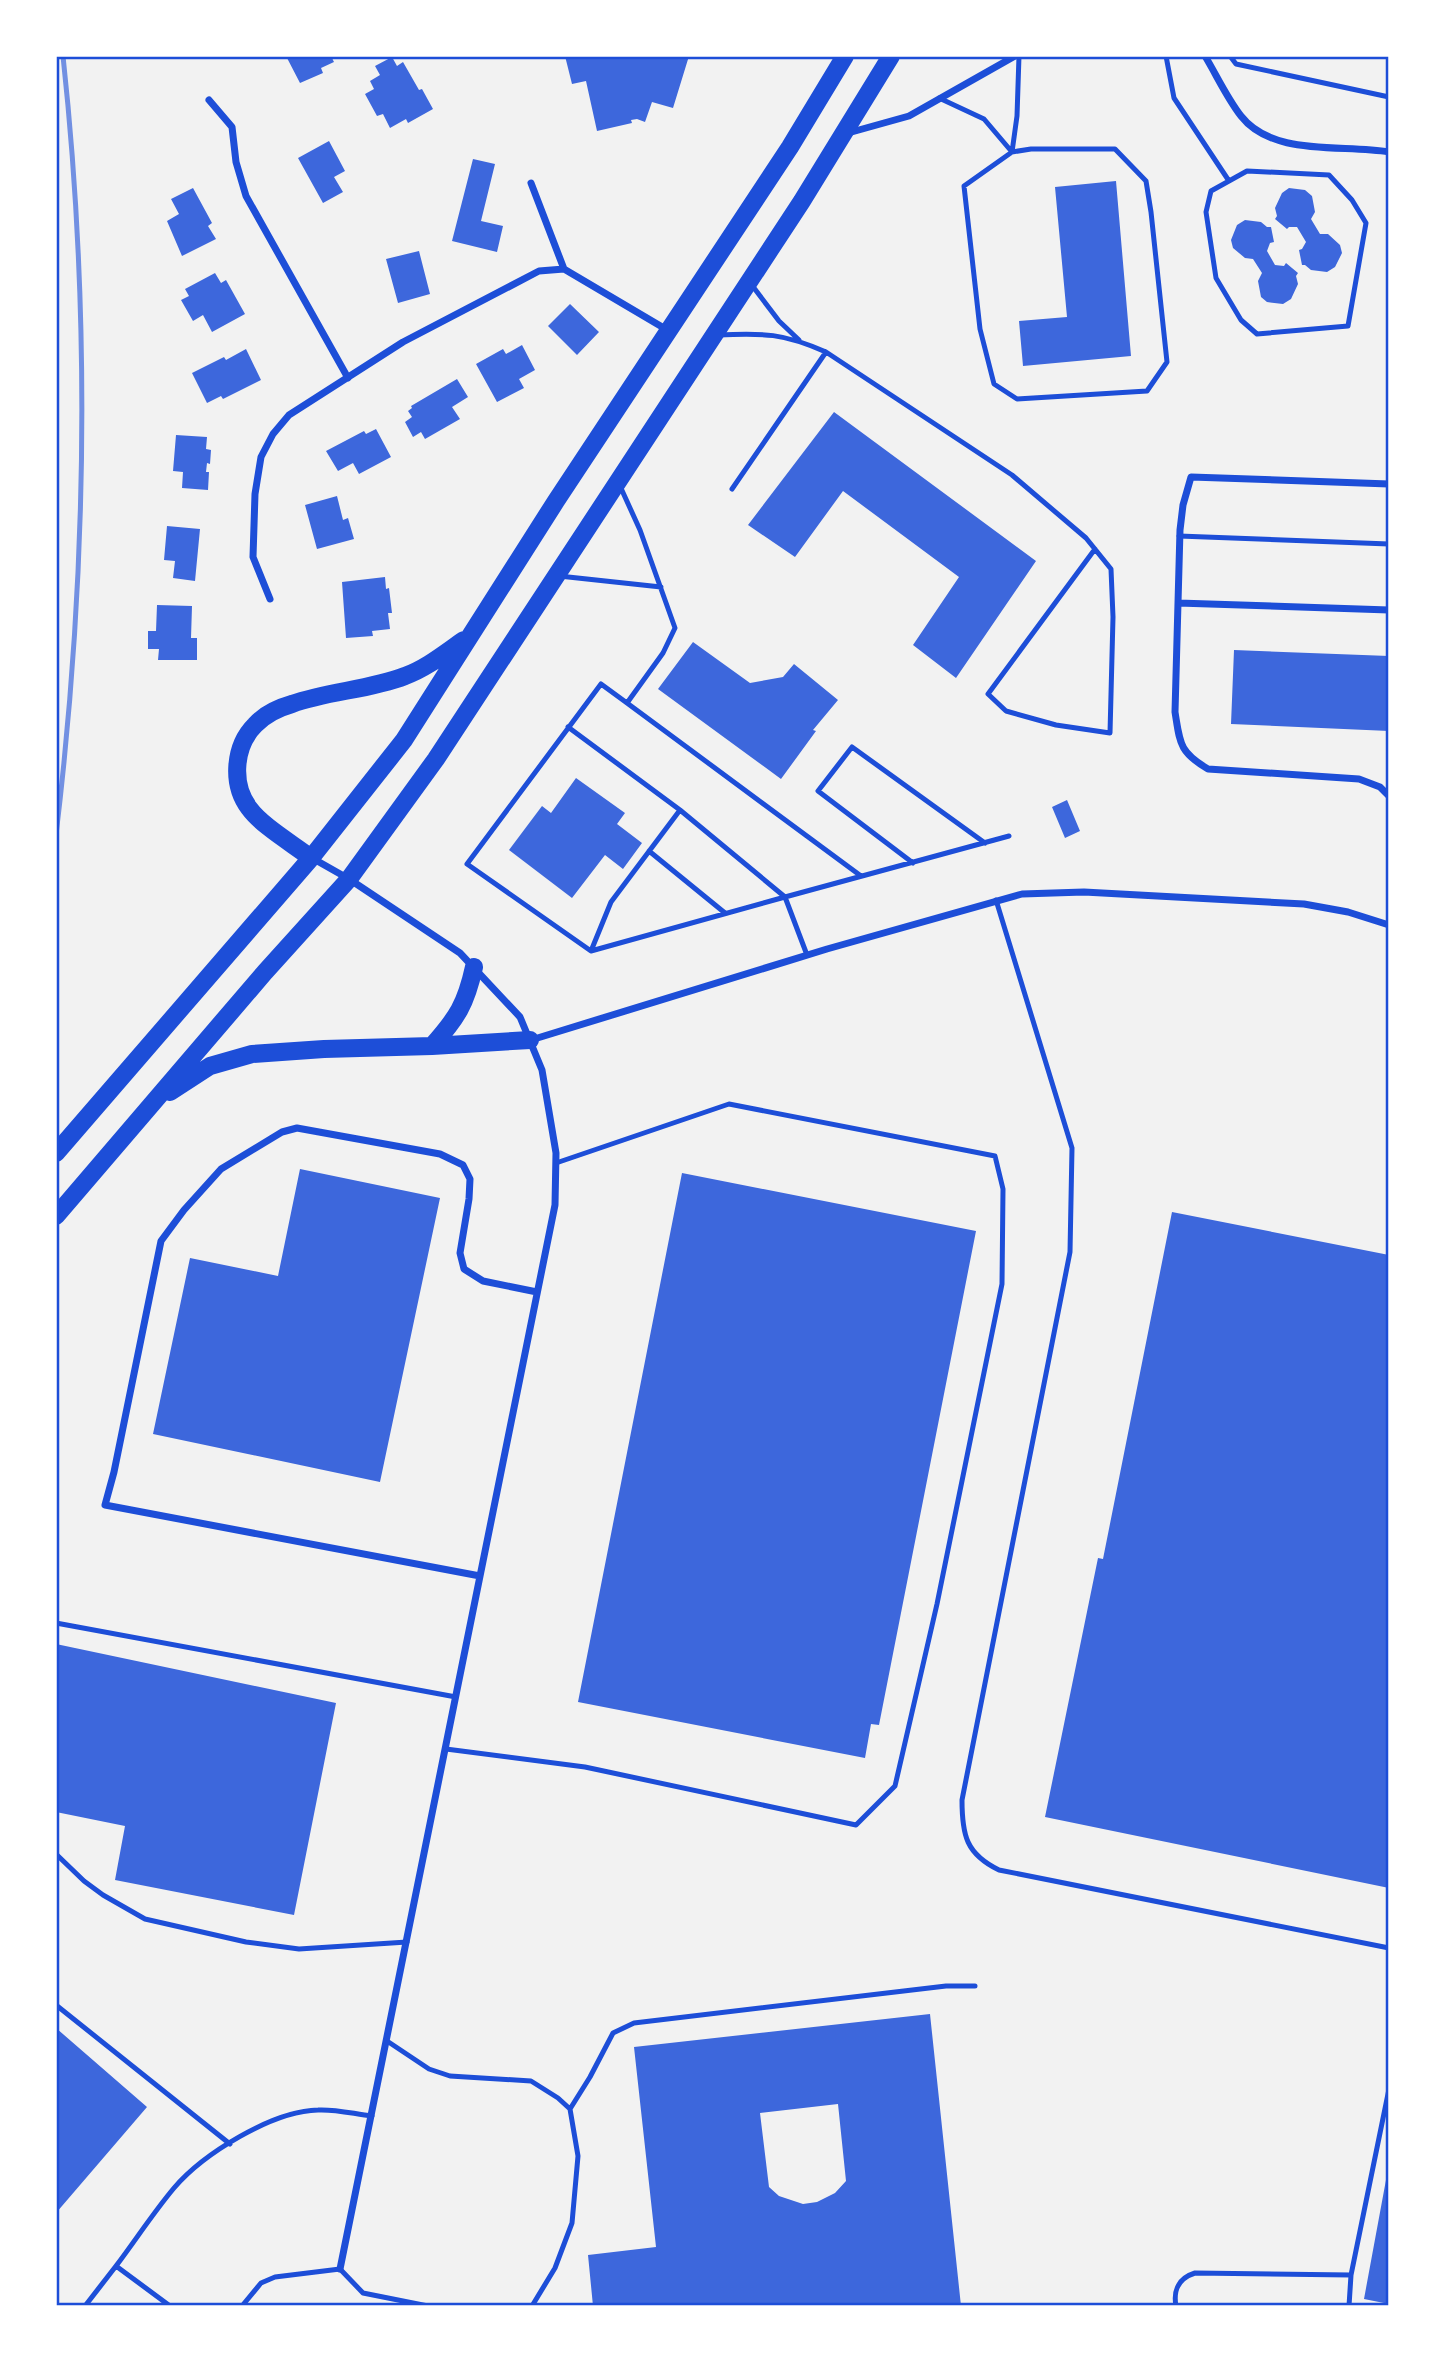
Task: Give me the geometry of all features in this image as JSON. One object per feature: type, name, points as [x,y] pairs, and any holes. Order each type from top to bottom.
[{"type":"highway","points":[[56,1153],[312,858],[404,740],[556,500],[790,147],[845,56]]},
{"type":"highway","points":[[56,1216],[265,972],[349,879],[436,759],[750,282],[891,56]]},
{"type":"highway","points":[[312,858],[250,809],[242,795],[238,783],[239,755],[255,724],[272,711],[294,703],[408,676],[434,662],[472,633]]},
{"type":"highway","points":[[432,1046],[459,1013],[468,994],[474,967]]},
{"type":"highway","points":[[152,1103],[210,1066],[252,1054],[530,1040]]},
{"type":"street","points":[[844,134],[908,116],[1017,56]]},
{"type":"street","points":[[1205,56],[1242,118],[1263,135],[1275,141],[1292,144],[1389,152]]},
{"type":"street","points":[[209,100],[232,127],[236,162],[246,196],[348,378]]},
{"type":"street","points":[[531,183],[564,269]]},
{"type":"street","points":[[270,599],[253,557],[256,494],[261,457],[272,433],[289,415],[403,342],[539,271],[564,269],[669,331]]},
{"type":"street","points":[[1389,484],[1191,477],[1183,505],[1179,536],[1175,712],[1180,741],[1189,758],[1208,769],[1359,779],[1380,788],[1389,796]]},
{"type":"street","points":[[1178,603],[1389,610]]},
{"type":"street","points":[[312,858],[349,879],[460,953],[520,1017],[542,1070],[556,1163],[555,1205],[340,2269]]},
{"type":"street","points":[[530,1040],[807,955],[1022,894],[1084,892],[1304,904],[1348,912],[1389,925]]},
{"type":"street","points":[[480,1576],[105,1505],[161,1241],[184,1210],[221,1169],[282,1132],[297,1128],[440,1154],[463,1165],[470,1179],[470,1199],[460,1253],[464,1269],[483,1281],[537,1292]]},
{"type":"lane","points":[[1013,152],[1031,149],[1115,149],[1146,181],[1167,362],[1147,391],[1017,399],[994,384],[980,329],[964,186],[1013,152],[1017,116],[1017,56]]},
{"type":"lane","points":[[1166,56],[1174,98],[1229,181]]},
{"type":"lane","points":[[1230,56],[1236,64],[1389,97]]},
{"type":"lane","points":[[939,98],[984,119],[1013,152]]},
{"type":"lane","points":[[1247,171],[1329,175],[1352,200],[1366,223],[1348,326],[1257,334],[1241,320],[1216,278],[1206,212],[1211,191],[1229,181],[1247,171]]},
{"type":"lane","points":[[750,282],[779,321],[799,340]]},
{"type":"lane","points":[[715,335],[764,333],[799,340],[826,352],[1013,475],[1086,538],[1095,549],[1111,569],[1113,617],[1110,733],[1056,725],[1006,711],[988,694],[1095,549]]},
{"type":"lane","points":[[732,489],[826,352]]},
{"type":"lane","points":[[618,483],[640,530],[676,628],[663,653],[627,703]]},
{"type":"lane","points":[[1179,536],[1389,544]]},
{"type":"lane","points":[[558,576],[661,587]]},
{"type":"lane","points":[[591,951],[467,864],[601,684],[861,876]]},
{"type":"lane","points":[[568,727],[680,810],[785,897],[807,955]]},
{"type":"lane","points":[[913,863],[817,791],[852,747],[985,843]]},
{"type":"lane","points":[[591,951],[611,902],[680,810]]},
{"type":"lane","points":[[591,951],[1009,836]]},
{"type":"lane","points":[[649,851],[725,913]]},
{"type":"lane","points":[[996,900],[1072,1148],[1073,1202],[1070,1252],[962,1800],[962,1829],[972,1850],[984,1863],[999,1870],[1389,1948]]},
{"type":"lane","points":[[446,1749],[585,1767],[856,1825],[895,1786],[937,1604],[1002,1284],[1003,1189],[995,1156],[729,1104],[556,1163]]},
{"type":"lane","points":[[56,1623],[456,1697]]},
{"type":"lane","points":[[56,1854],[93,1888],[145,1919],[246,1942],[299,1950],[408,1942]]},
{"type":"lane","points":[[569,2109],[590,2077],[612,2033],[634,2023],[946,1986],[975,1986]]},
{"type":"lane","points":[[56,2005],[230,2144]]},
{"type":"lane","points":[[387,2041],[429,2069],[450,2076],[531,2081],[558,2098],[569,2109],[578,2156],[572,2223],[555,2268],[532,2306]]},
{"type":"lane","points":[[1349,2306],[1351,2274],[1389,2089]]},
{"type":"lane","points":[[85,2306],[174,2188],[194,2168],[230,2144],[269,2122],[297,2113],[319,2109],[372,2116]]},
{"type":"lane","points":[[116,2266],[170,2306]]},
{"type":"lane","points":[[242,2306],[261,2283],[275,2277],[340,2269],[363,2293],[428,2306]]},
{"type":"lane","points":[[1176,2306],[1178,2284],[1186,2276],[1195,2273],[1351,2274]]},
{"type":"building","points":[[286,56],[331,56],[334,62],[321,68],[323,73],[300,83]]},
{"type":"building","points":[[565,56],[689,56],[673,108],[652,102],[645,122],[631,120],[632,123],[597,131],[586,81],[572,84]]},
{"type":"building","points":[[392,57],[397,66],[403,62],[433,109],[408,123],[406,119],[390,128],[383,114],[377,116],[365,94],[374,89],[370,81],[380,75],[375,66]]},
{"type":"building","points":[[329,141],[345,171],[334,177],[343,192],[323,203],[298,158]]},
{"type":"building","points":[[473,159],[495,164],[481,221],[503,226],[497,252],[452,241]]},
{"type":"building","points":[[1116,181],[1131,356],[1023,366],[1019,321],[1067,317],[1055,187]]},
{"type":"building","points":[[193,188],[212,223],[208,226],[216,239],[182,256],[167,221],[179,214],[171,199]]},
{"type":"building","points":[[1289,188],[1305,190],[1312,196],[1315,212],[1311,219],[1320,234],[1328,234],[1340,245],[1342,253],[1335,267],[1327,272],[1311,270],[1302,265],[1299,250],[1306,242],[1297,227],[1287,229],[1275,219],[1275,208],[1282,193]]},
{"type":"building","points":[[1245,220],[1261,222],[1271,227],[1274,242],[1270,243],[1267,251],[1275,265],[1284,266],[1286,263],[1298,273],[1298,284],[1291,299],[1283,304],[1267,302],[1261,297],[1258,281],[1262,273],[1253,259],[1245,258],[1233,248],[1231,240],[1237,225]]},
{"type":"building","points":[[419,251],[430,294],[398,303],[386,259]]},
{"type":"building","points":[[215,273],[221,283],[226,280],[245,314],[212,332],[203,315],[193,321],[181,300],[189,296],[185,289]]},
{"type":"building","points":[[570,304],[599,332],[577,355],[548,326]]},
{"type":"building","points":[[522,345],[535,370],[519,379],[524,388],[497,402],[476,364],[503,349],[506,354]]},
{"type":"building","points":[[246,349],[261,380],[223,399],[221,396],[207,403],[192,373]]},
{"type":"building","points":[[457,379],[468,397],[452,407],[460,419],[425,439],[421,432],[413,437],[405,422],[412,417],[408,411],[411,406]]},
{"type":"building","points":[[834,412],[1036,561],[956,678],[913,645],[959,577],[843,491],[795,557],[748,525]]},
{"type":"building","points":[[376,429],[391,457],[359,474],[353,463],[338,471],[326,451],[364,431],[366,434]]},
{"type":"building","points":[[176,435],[207,437],[206,449],[211,450],[210,464],[207,463],[206,472],[209,472],[208,490],[182,488],[183,472],[173,471]]},
{"type":"building","points":[[337,496],[343,520],[348,518],[354,539],[317,549],[305,505]]},
{"type":"building","points":[[167,526],[200,529],[195,581],[173,578],[175,561],[164,560]]},
{"type":"building","points":[[385,577],[392,613],[388,613],[390,629],[372,631],[373,636],[346,638],[342,582]]},
{"type":"building","points":[[157,605],[192,606],[191,638],[197,638],[197,660],[158,660],[159,649],[148,649],[148,631],[156,631]]},
{"type":"building","points":[[693,642],[750,683],[783,677],[794,664],[838,700],[813,730],[816,731],[781,779],[658,689]]},
{"type":"building","points":[[1234,650],[1389,656],[1389,731],[1231,724]]},
{"type":"building","points":[[576,778],[625,813],[617,824],[642,843],[623,869],[605,855],[572,898],[509,850],[542,806],[551,813]]},
{"type":"building","points":[[1067,800],[1080,831],[1065,838],[1052,807]]},
{"type":"building","points":[[300,1169],[440,1198],[380,1482],[153,1434],[190,1258],[278,1276]]},
{"type":"building","points":[[682,1173],[976,1231],[879,1725],[871,1724],[865,1758],[578,1702]]},
{"type":"building","points":[[1172,1212],[1389,1255],[1389,1888],[1045,1817],[1098,1558],[1103,1559]]},
{"type":"building","points":[[56,1644],[336,1703],[294,1915],[115,1880],[125,1826],[56,1812]]},
{"type":"building","points":[[930,2014],[961,2306],[593,2306],[588,2255],[656,2247],[634,2047]],"holes":[[[838,2104],[846,2181],[835,2193],[817,2202],[803,2204],[779,2196],[769,2187],[760,2113]]]},
{"type":"building","points":[[56,2028],[147,2107],[56,2213]]},
{"type":"building","points":[[1389,2169],[1389,2304],[1364,2299]]},
{"type":"railway","points":[[56,835],[74,640],[82,446],[78,251],[63,56]]}]
